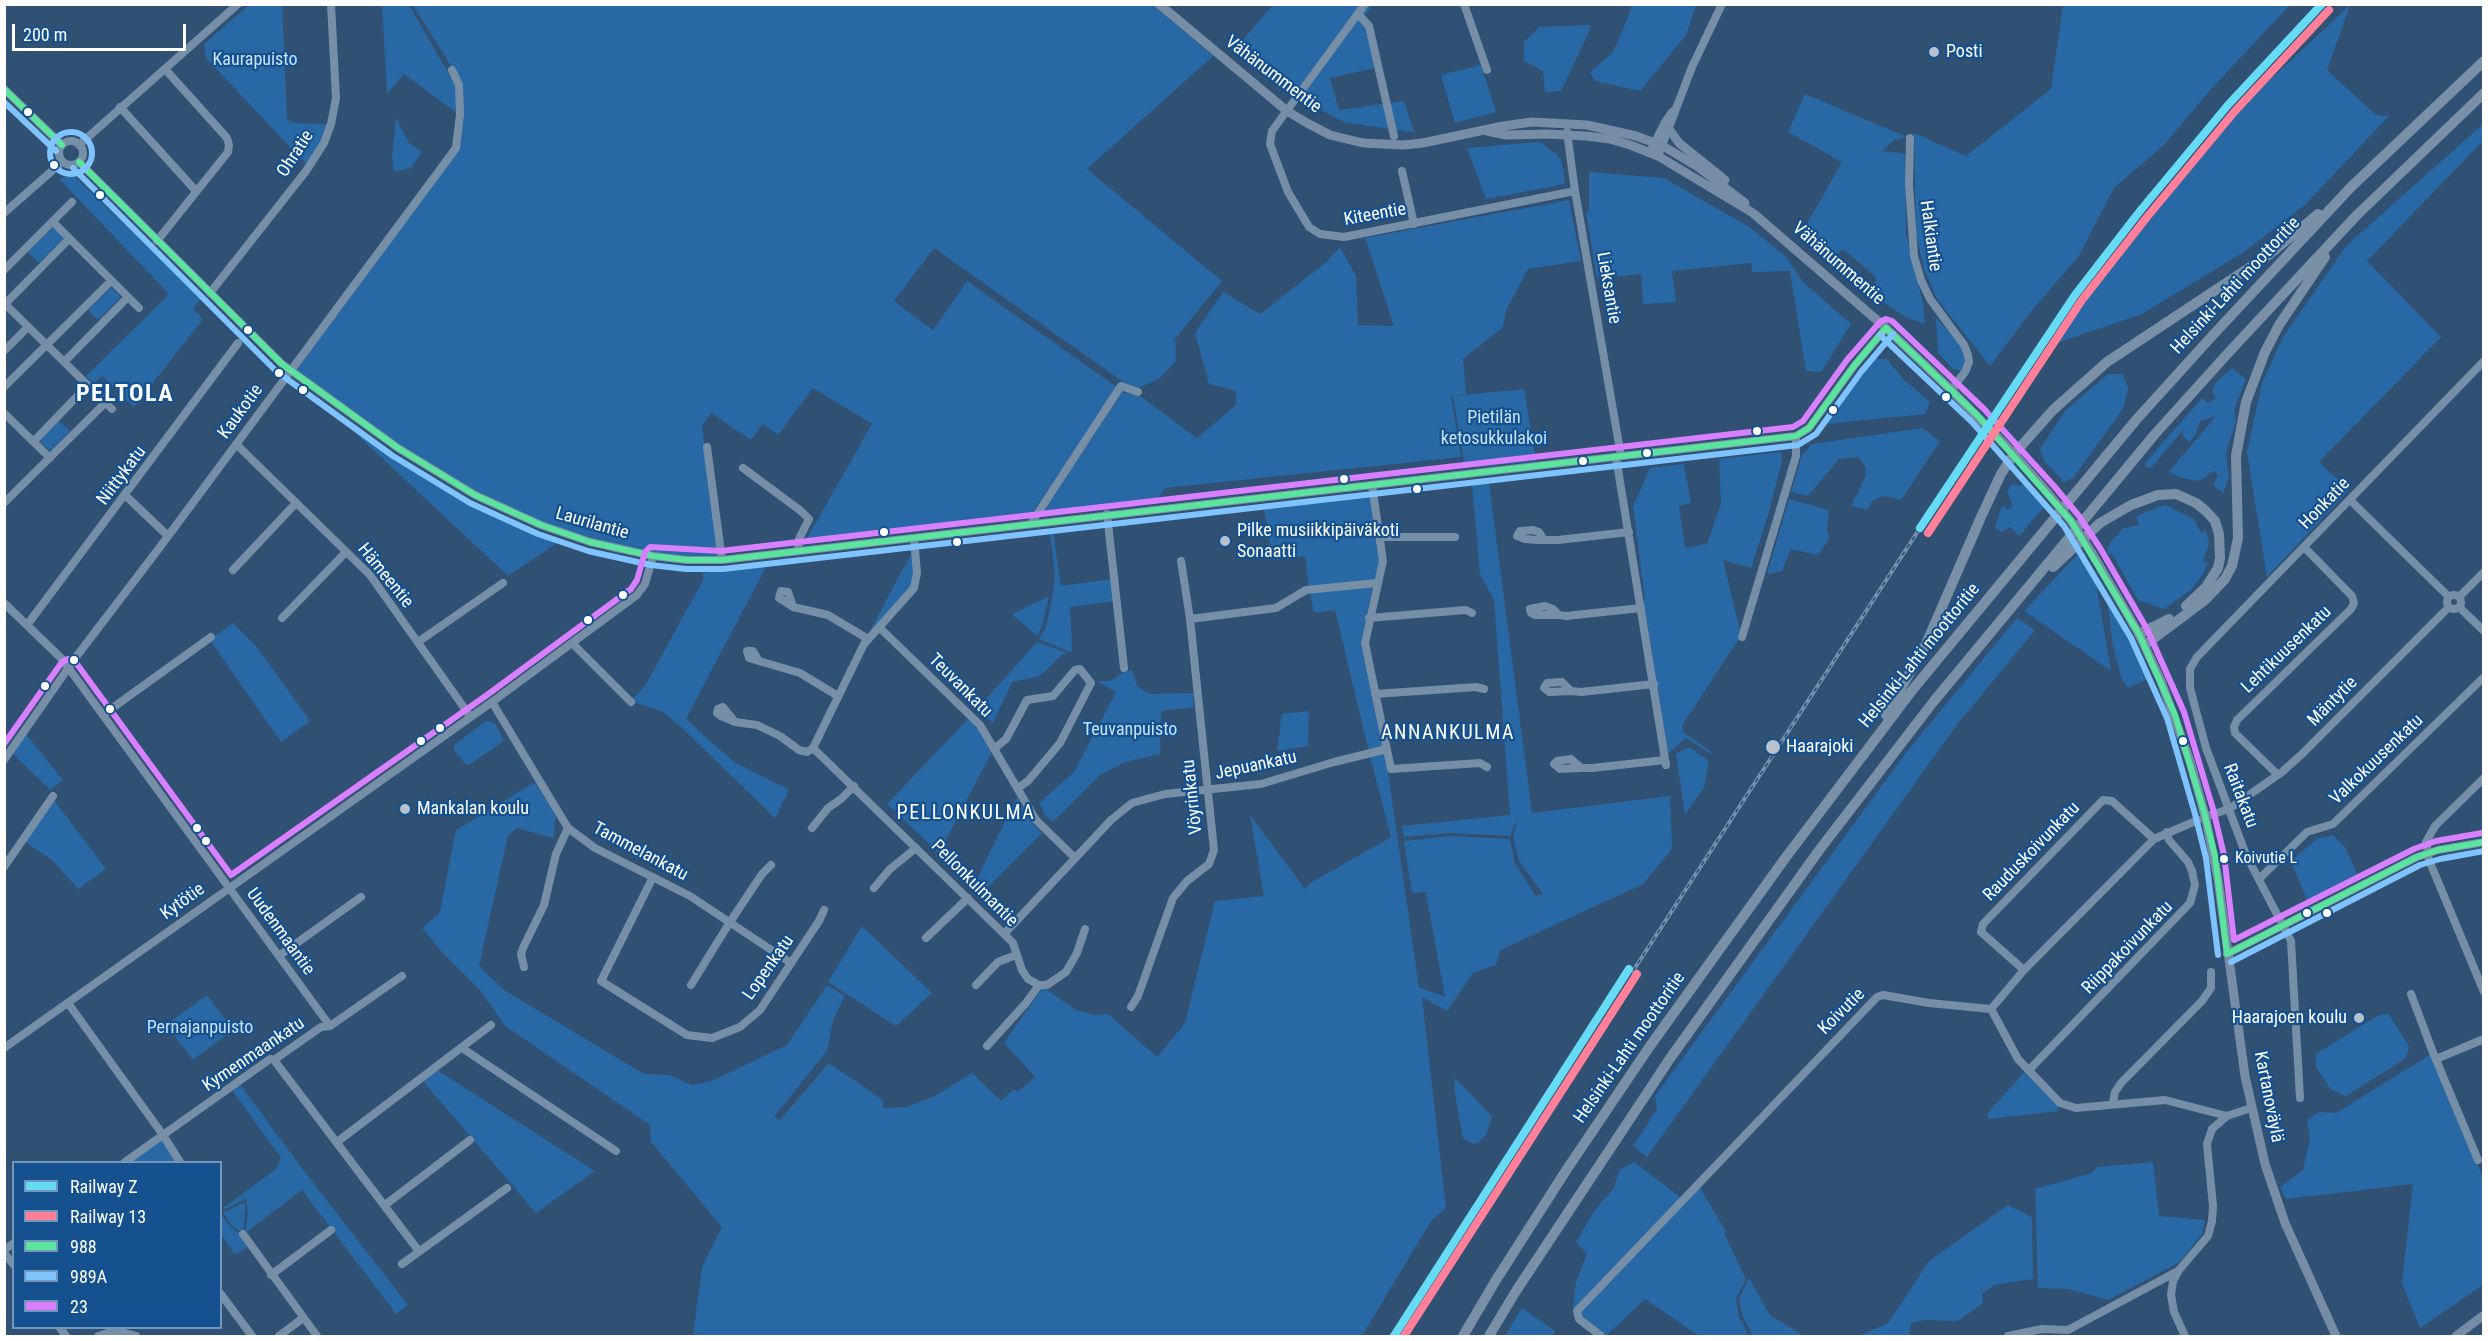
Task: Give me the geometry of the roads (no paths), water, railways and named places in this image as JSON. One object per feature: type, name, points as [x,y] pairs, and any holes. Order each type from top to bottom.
[{"type":"highway","name":"Helsinki-Lahti moottoritie","points":[[1462,1336],[1567,1168],[1644,1056],[1786,857],[1921,679],[2136,420],[2350,187],[2484,62]]},
{"type":"highway","points":[[1490,1336],[1516,1291],[1671,1057],[1785,897],[1934,701],[2156,434],[2291,284],[2356,216],[2484,93]]},
{"type":"highway","points":[[1863,754],[1926,644],[1981,517],[2001,474],[2014,454],[2053,410],[2107,362],[2270,254],[2350,187]]},
{"type":"highway","points":[[2145,645],[2205,600],[2225,579],[2232,566],[2238,538],[2236,456],[2246,402],[2265,352],[2279,325],[2308,279],[2356,216]]},
{"type":"highway","points":[[1993,631],[2053,567],[2100,523],[2131,505],[2158,495],[2176,494],[2196,503],[2215,521],[2220,544],[2218,567],[2206,587],[2192,602],[2157,627],[2139,634]]},
{"type":"main road","name":"Vähänummentie","points":[[1159,4],[1287,111],[1330,135],[1382,145],[1423,143],[1532,122],[1567,124],[1609,129],[1658,144],[1698,167],[1744,202],[1753,213],[1886,328],[1978,416],[2071,521],[2092,554]]},
{"type":"main road","points":[[1669,129],[1679,143],[1726,181],[1744,202]]},
{"type":"main road","name":"Vähänummentie","points":[[1487,131],[1506,135],[1567,135],[1610,139],[1654,154],[1753,213]]},
{"type":"main road","name":"Kartanoväylä","points":[[2092,554],[2145,645],[2175,715],[2205,817],[2218,879],[2251,1108],[2265,1164],[2285,1223],[2336,1336]]},
{"type":"main road","points":[[2456,1336],[2484,1315]]},
{"type":"street","points":[[79,145],[238,4]]},
{"type":"street","name":"Ohratie","points":[[210,293],[306,171],[324,143],[331,124],[336,98],[331,4]]},
{"type":"street","points":[[1287,111],[1365,4]]},
{"type":"street","points":[[1464,4],[1487,70]]},
{"type":"street","points":[[1658,144],[1669,129],[1675,109],[1722,4]]},
{"type":"street","points":[[1358,14],[1369,26],[1394,136]]},
{"type":"street","points":[[157,241],[228,152],[230,145],[227,138],[165,69]]},
{"type":"street","name":"Kaukotie","points":[[4,759],[69,668],[456,148],[460,114],[459,85],[452,70]]},
{"type":"street","points":[[4,89],[62,145]]},
{"type":"street","points":[[120,107],[196,190]]},
{"type":"street","points":[[1654,154],[1665,122],[1675,109]]},
{"type":"street","name":"Kiteentie","points":[[1287,111],[1272,131],[1270,144],[1288,192],[1309,227],[1320,234],[1344,237],[1575,191]]},
{"type":"street","name":"Lieksantie","points":[[1567,124],[1575,191],[1666,762],[1581,768]]},
{"type":"street","name":"Halkiantie","points":[[1910,138],[1909,185],[1914,256],[1930,300],[1964,345],[1968,355],[1969,362],[1965,372],[1951,390]]},
{"type":"street","points":[[70,141],[79,145],[83,154],[79,162],[73,165],[62,162],[59,152],[62,145],[70,141]]},
{"type":"street","points":[[4,213],[62,162]]},
{"type":"street","name":"Laurilantie","points":[[79,162],[290,371],[399,448],[475,495],[541,525],[590,543],[653,556],[687,560],[722,560],[1032,522],[1796,436]]},
{"type":"street","points":[[1402,171],[1414,224]]},
{"type":"street","points":[[4,270],[72,202]]},
{"type":"street","points":[[53,222],[139,308]]},
{"type":"street","points":[[69,239],[5,304],[112,409]]},
{"type":"street","points":[[4,387],[111,281]]},
{"type":"street","points":[[64,362],[128,297]]},
{"type":"street","points":[[4,351],[28,327]]},
{"type":"street","points":[[1742,637],[1796,456],[1796,436],[1809,428],[1854,366],[1886,328]]},
{"type":"street","name":"Niittykatu","points":[[27,625],[126,496],[238,343]]},
{"type":"street","name":"Honkatie","points":[[2190,669],[2197,657],[2484,361]]},
{"type":"street","points":[[34,441],[88,386]]},
{"type":"street","points":[[1032,522],[1121,386],[1138,392]]},
{"type":"street","points":[[6,497],[50,458],[106,402]]},
{"type":"street","points":[[4,413],[50,458]]},
{"type":"street","name":"Hämeentie","points":[[236,444],[370,575],[470,716]]},
{"type":"street","points":[[706,447],[722,560]]},
{"type":"street","points":[[743,468],[801,511],[808,519],[799,539],[798,551]]},
{"type":"street","points":[[1372,485],[1383,561],[1365,643],[1391,769],[1480,763],[1487,767]]},
{"type":"street","points":[[126,496],[168,536]]},
{"type":"street","points":[[2350,500],[2449,597]]},
{"type":"street","points":[[233,570],[296,504]]},
{"type":"street","points":[[1107,514],[1124,668]]},
{"type":"street","points":[[1544,540],[1629,532]]},
{"type":"street","points":[[1381,537],[1455,537]]},
{"type":"street","points":[[735,722],[757,725],[807,752],[813,748],[868,639],[914,588],[917,573],[914,538]]},
{"type":"street","name":"Lehtikuusenkatu","points":[[2277,774],[2235,733],[2234,727],[2237,720],[2351,609],[2354,603],[2352,596],[2304,547]]},
{"type":"street","points":[[282,618],[346,552]]},
{"type":"street","name":"Kytötie","points":[[4,1048],[572,643],[641,590],[653,556]]},
{"type":"street","name":"Vöyrinkatu","points":[[1131,1006],[1138,996],[1173,898],[1187,881],[1209,864],[1214,850],[1190,619],[1181,561]]},
{"type":"street","points":[[2459,597],[2484,573]]},
{"type":"street","points":[[418,642],[503,583]]},
{"type":"street","points":[[1190,619],[1276,608],[1306,590],[1377,583]]},
{"type":"street","points":[[2449,597],[2452,595],[2459,597]]},
{"type":"street","points":[[2449,597],[2447,599],[2449,607],[2459,607],[2484,631]]},
{"type":"street","points":[[2459,597],[2461,604],[2459,607]]},
{"type":"street","name":"Uudenmaantie","points":[[4,603],[69,668],[330,1026]]},
{"type":"street","points":[[793,606],[828,615],[868,639]]},
{"type":"street","name":"Mäntytie","points":[[2229,808],[2303,753],[2449,607]]},
{"type":"street","points":[[1558,615],[1641,608]]},
{"type":"street","points":[[1369,618],[1466,610],[1472,613]]},
{"type":"street","name":"Teuvankatu","points":[[879,627],[980,725],[1036,820],[1075,858]]},
{"type":"street","points":[[104,714],[211,637]]},
{"type":"street","points":[[572,643],[631,702]]},
{"type":"street","points":[[759,661],[800,673],[838,696]]},
{"type":"street","points":[[994,749],[1006,739],[1027,699],[1053,696],[1075,670],[1080,669],[1091,683],[1060,743],[1028,781],[1018,788]]},
{"type":"street","name":"Raitakatu","points":[[2190,669],[2190,688],[2206,748],[2246,855],[2291,941],[2300,1098]]},
{"type":"street","name":"Valkokuusenkatu","points":[[2259,879],[2307,832],[2333,824],[2484,677]]},
{"type":"street","points":[[1571,691],[1654,684]]},
{"type":"street","points":[[1375,694],[1476,687],[1484,689]]},
{"type":"street","name":"Tammelankatu","points":[[492,702],[568,828],[595,848],[690,896],[791,963]]},
{"type":"street","name":"Pellonkulmantie","points":[[813,748],[1005,934],[1013,943],[1016,955],[1028,979],[1039,985]]},
{"type":"street","name":"Jepuankatu","points":[[1005,934],[1111,820],[1132,803],[1165,794],[1261,784],[1387,749]]},
{"type":"street","points":[[2484,778],[2430,832],[2426,842],[2428,853],[2484,992]]},
{"type":"street","points":[[812,828],[828,808],[854,786]]},
{"type":"street","points":[[4,867],[53,796]]},
{"type":"street","name":"Rauduskoivunkatu","points":[[2025,970],[1981,932],[1983,924],[2103,800],[2112,801],[2154,839]]},
{"type":"street","points":[[2227,1116],[2165,1100],[2076,1108],[2060,1103],[2018,1059],[1991,1009],[2025,970],[2154,839],[2229,808]]},
{"type":"street","points":[[524,967],[521,954],[544,905],[556,854],[568,828]]},
{"type":"street","name":"Riippakoivunkatu","points":[[2029,1070],[2190,903],[2195,885],[2192,871],[2188,862],[2169,840],[2167,832]]},
{"type":"street","points":[[2227,954],[2428,853],[2484,842]]},
{"type":"street","points":[[874,888],[890,869],[916,848]]},
{"type":"street","points":[[691,985],[762,874],[771,865]]},
{"type":"street","name":"Lopenkatu","points":[[654,877],[601,981],[687,1035],[712,1038],[740,1027],[760,1010],[824,910]]},
{"type":"street","points":[[280,956],[361,897]]},
{"type":"street","points":[[926,938],[968,898]]},
{"type":"street","points":[[987,1047],[1039,985],[1056,980],[1066,972],[1077,953],[1085,929]]},
{"type":"street","points":[[976,985],[998,962],[1016,955]]},
{"type":"street","points":[[2113,1103],[2115,1092],[2121,1083],[2202,1001],[2211,988],[2211,972]]},
{"type":"street","name":"Kymenmaankatu","points":[[126,1161],[270,1059],[274,1060],[321,1027],[330,1026],[402,976]]},
{"type":"street","points":[[2411,994],[2478,1160]]},
{"type":"street","name":"Koivutie","points":[[1601,1336],[1579,1319],[1577,1311],[1877,997],[1882,995],[1929,1003],[1991,1009]]},
{"type":"street","points":[[68,1003],[179,1161]]},
{"type":"street","points":[[338,1142],[491,1025]]},
{"type":"street","points":[[2436,1059],[2484,1039]]},
{"type":"street","points":[[462,1048],[616,1151]]},
{"type":"street","points":[[274,1060],[418,1250]]},
{"type":"street","points":[[2185,1336],[2174,1312],[2171,1295],[2173,1281],[2179,1270],[2208,1236],[2212,1221],[2207,1144],[2212,1129],[2227,1116],[2251,1108]]},
{"type":"street","points":[[385,1205],[470,1140]]},
{"type":"street","points":[[402,1264],[418,1250],[507,1188]]},
{"type":"street","points":[[271,1275],[331,1230]]},
{"type":"street","points":[[243,1234],[317,1336]]},
{"type":"street","points":[[2008,1336],[2042,1329],[2068,1330],[2179,1270]]},
{"type":"street","points":[[222,1296],[252,1336]]},
{"type":"street","points":[[279,1336],[303,1318]]},
{"type":"street","points":[[98,1336],[126,1330],[136,1336]]},
{"type":"railway","points":[[1633,971],[1920,528]]},
{"type":"rail line","name":"Z","points":[[1920,528],[2075,295],[2140,211],[2228,105],[2322,4]]},
{"type":"rail line","name":"13","points":[[1928,533],[2082,300],[2235,111],[2329,10]]},
{"type":"rail line","name":"Z","points":[[1394,1336],[1629,969]]},
{"type":"rail line","name":"13","points":[[1404,1336],[1637,974]]},
{"type":"place","name":"Posti","points":[[1934,52]]},
{"type":"place","name":"Pilke musiikkipäiväkoti Sonaatti","points":[[1225,541]]},
{"type":"place","name":"Haarajoki","points":[[1773,747]]},
{"type":"place","name":"Mankalan koulu","points":[[405,809]]},
{"type":"place","name":"Koivutie L","points":[[2224,859]]},
{"type":"place","name":"Haarajoen koulu","points":[[2359,1018]]},
{"type":"district","name":"PELTOLA","points":[[125,395]]},
{"type":"district","name":"ANNANKULMA","points":[[1448,734]]},
{"type":"district","name":"PELLONKULMA","points":[[966,814]]},
{"type":"park label","name":"Kaurapuisto","points":[[255,60]]},
{"type":"park label","name":"Pietilän ketosukkulakoi","points":[[1494,428]]},
{"type":"park label","name":"Teuvanpuisto","points":[[1130,730]]},
{"type":"park label","name":"Pernajanpuisto","points":[[200,1028]]}]
